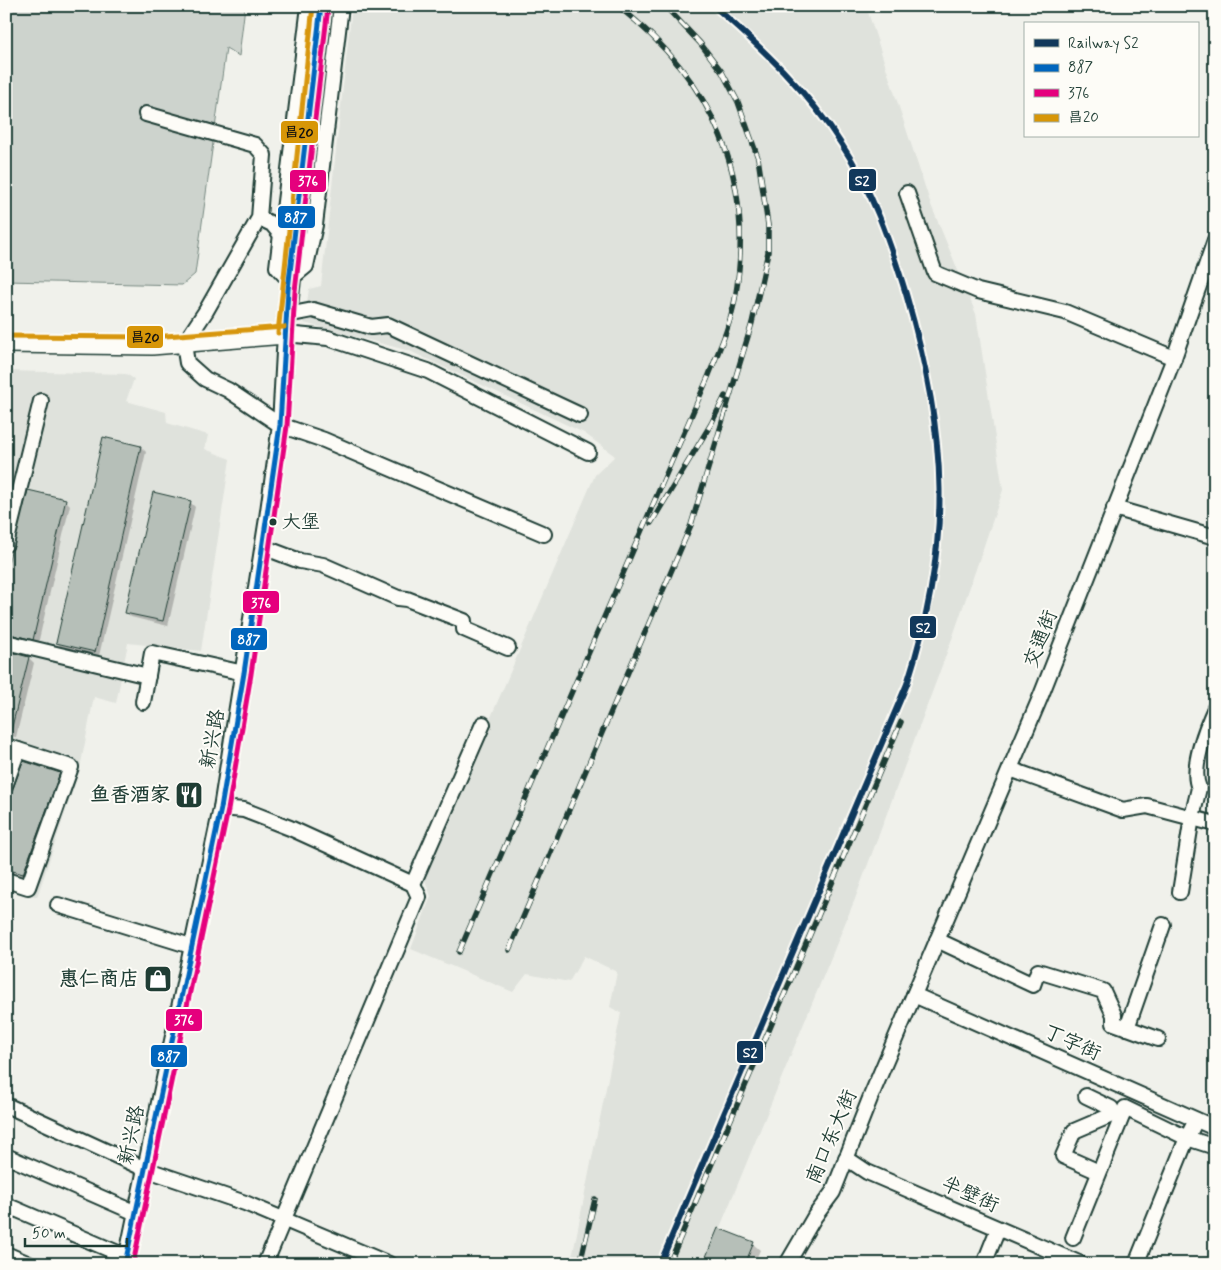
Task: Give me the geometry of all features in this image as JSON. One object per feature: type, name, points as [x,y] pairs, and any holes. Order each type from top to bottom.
[{"type":"main road","points":[[6,343],[104,346],[184,344],[285,334],[320,6]]},
{"type":"street","points":[[309,6],[277,267],[290,280],[306,266],[315,225],[341,6]]},
{"type":"street","points":[[146,114],[255,145],[264,155],[259,218],[206,311],[184,344],[187,363],[206,379],[228,390],[280,426],[324,440],[544,534]]},
{"type":"street","points":[[907,193],[936,273],[978,291],[1065,312],[1174,358]]},
{"type":"street","points":[[259,218],[272,224],[282,236]]},
{"type":"street","name":"交通街","points":[[891,1048],[1010,768],[1174,358],[1215,240]]},
{"type":"street","points":[[287,315],[313,310],[371,327],[388,325],[580,415]]},
{"type":"street","points":[[285,334],[328,338],[428,371],[588,452]]},
{"type":"street","name":"新兴路","points":[[126,1260],[221,808],[244,673],[280,426],[285,364],[285,334]]},
{"type":"street","points":[[6,544],[41,401]]},
{"type":"street","points":[[1114,508],[1215,537]]},
{"type":"street","points":[[263,548],[300,561],[323,566],[398,598],[407,598],[464,621],[464,629],[508,648]]},
{"type":"street","points":[[6,642],[148,676]]},
{"type":"street","points":[[143,702],[152,654],[244,673]]},
{"type":"street","points":[[1180,892],[1192,817],[1200,788],[1196,780],[1215,708]]},
{"type":"street","points":[[413,884],[483,724]]},
{"type":"street","points":[[6,783],[12,748],[71,767],[28,887],[6,880]]},
{"type":"street","points":[[1010,768],[1124,810],[1147,806],[1215,824]]},
{"type":"street","points":[[221,808],[244,810],[290,828],[413,884],[419,897],[266,1264]]},
{"type":"street","points":[[58,905],[194,947]]},
{"type":"street","points":[[1127,1028],[1163,925]]},
{"type":"street","points":[[937,940],[1033,985],[1038,971],[1103,991],[1114,1015],[1114,1023],[1158,1039]]},
{"type":"street","name":"丁字街","points":[[914,995],[1215,1128]]},
{"type":"street","name":"南口东大街","points":[[788,1264],[815,1216],[833,1192],[891,1048]]},
{"type":"street","points":[[1086,1096],[1111,1108],[1118,1114]]},
{"type":"street","points":[[6,1105],[145,1168],[245,1203],[390,1264]]},
{"type":"street","points":[[1099,1172],[1063,1156],[1074,1131],[1118,1114],[1126,1108],[1187,1138],[1215,1147]]},
{"type":"street","points":[[1073,1238],[1099,1172],[1118,1114]]},
{"type":"street","points":[[1136,1264],[1196,1120]]},
{"type":"street","points":[[6,1156],[136,1213]]},
{"type":"street","name":"半壁街","points":[[846,1158],[868,1172],[1081,1264]]},
{"type":"street","points":[[6,1204],[126,1260]]},
{"type":"street","points":[[984,1264],[998,1229]]},
{"type":"street","points":[[6,1254],[29,1264]]},
{"type":"shaded area","points":[[6,6],[245,6],[239,56],[226,48],[195,274],[182,285],[6,281]]},
{"type":"shaded area","points":[[352,6],[866,6],[931,205],[976,314],[1003,490],[953,636],[855,899],[705,1264],[567,1264],[573,1253],[621,1013],[610,1007],[617,972],[584,956],[569,982],[527,974],[513,992],[411,949],[431,896],[423,875],[595,475],[615,456],[584,433],[410,351],[304,323],[309,289],[321,286]]},
{"type":"shaded area","points":[[6,371],[126,374],[134,379],[126,401],[166,412],[167,423],[208,435],[205,449],[230,459],[201,651],[128,643],[116,703],[94,697],[80,768],[37,897],[6,886]]},
{"type":"building","points":[[103,437],[141,446],[95,652],[56,643]]},
{"type":"building","points":[[28,490],[66,499],[33,640],[6,633],[6,570]]},
{"type":"building","points":[[153,492],[191,501],[163,621],[125,613]]},
{"type":"building","points":[[6,651],[29,657],[10,735],[6,734]]},
{"type":"building","points":[[23,761],[60,773],[23,874],[6,869],[6,808]]},
{"type":"building","points":[[718,1228],[754,1242],[745,1264],[703,1264]]},
{"type":"railway","points":[[459,952],[709,375],[727,328],[735,299],[740,255],[739,213],[733,173],[720,136],[703,100],[680,67],[651,35],[618,6]]},
{"type":"railway","points":[[509,950],[691,525],[752,323],[768,252],[768,225],[758,158],[738,102],[722,72],[700,43],[665,6]]},
{"type":"railway","points":[[651,523],[711,424],[725,396]]},
{"type":"railway","points":[[669,1264],[901,722]]},
{"type":"railway","points":[[580,1264],[595,1199]]},
{"type":"rail line","name":"S2","points":[[660,1264],[907,684],[922,632],[932,583],[938,535],[940,489],[937,443],[920,346],[906,294],[871,198],[853,162],[814,106],[767,54],[714,6]]},
{"type":"transit line","name":"昌20","points":[[278,333],[313,6]]},
{"type":"transit line","name":"887","points":[[125,1264],[221,808],[244,673],[280,425],[288,290],[321,6]]},
{"type":"transit line","name":"376","points":[[133,1264],[228,810],[251,674],[287,426],[295,291],[328,7]]},
{"type":"transit line","name":"昌20","points":[[6,336],[152,337],[284,327]]},
{"type":"place","name":"大堡","points":[[273,522]]},
{"type":"place","name":"鱼香酒家","points":[[189,795]]},
{"type":"place","name":"惠仁商店","points":[[158,979]]}]
